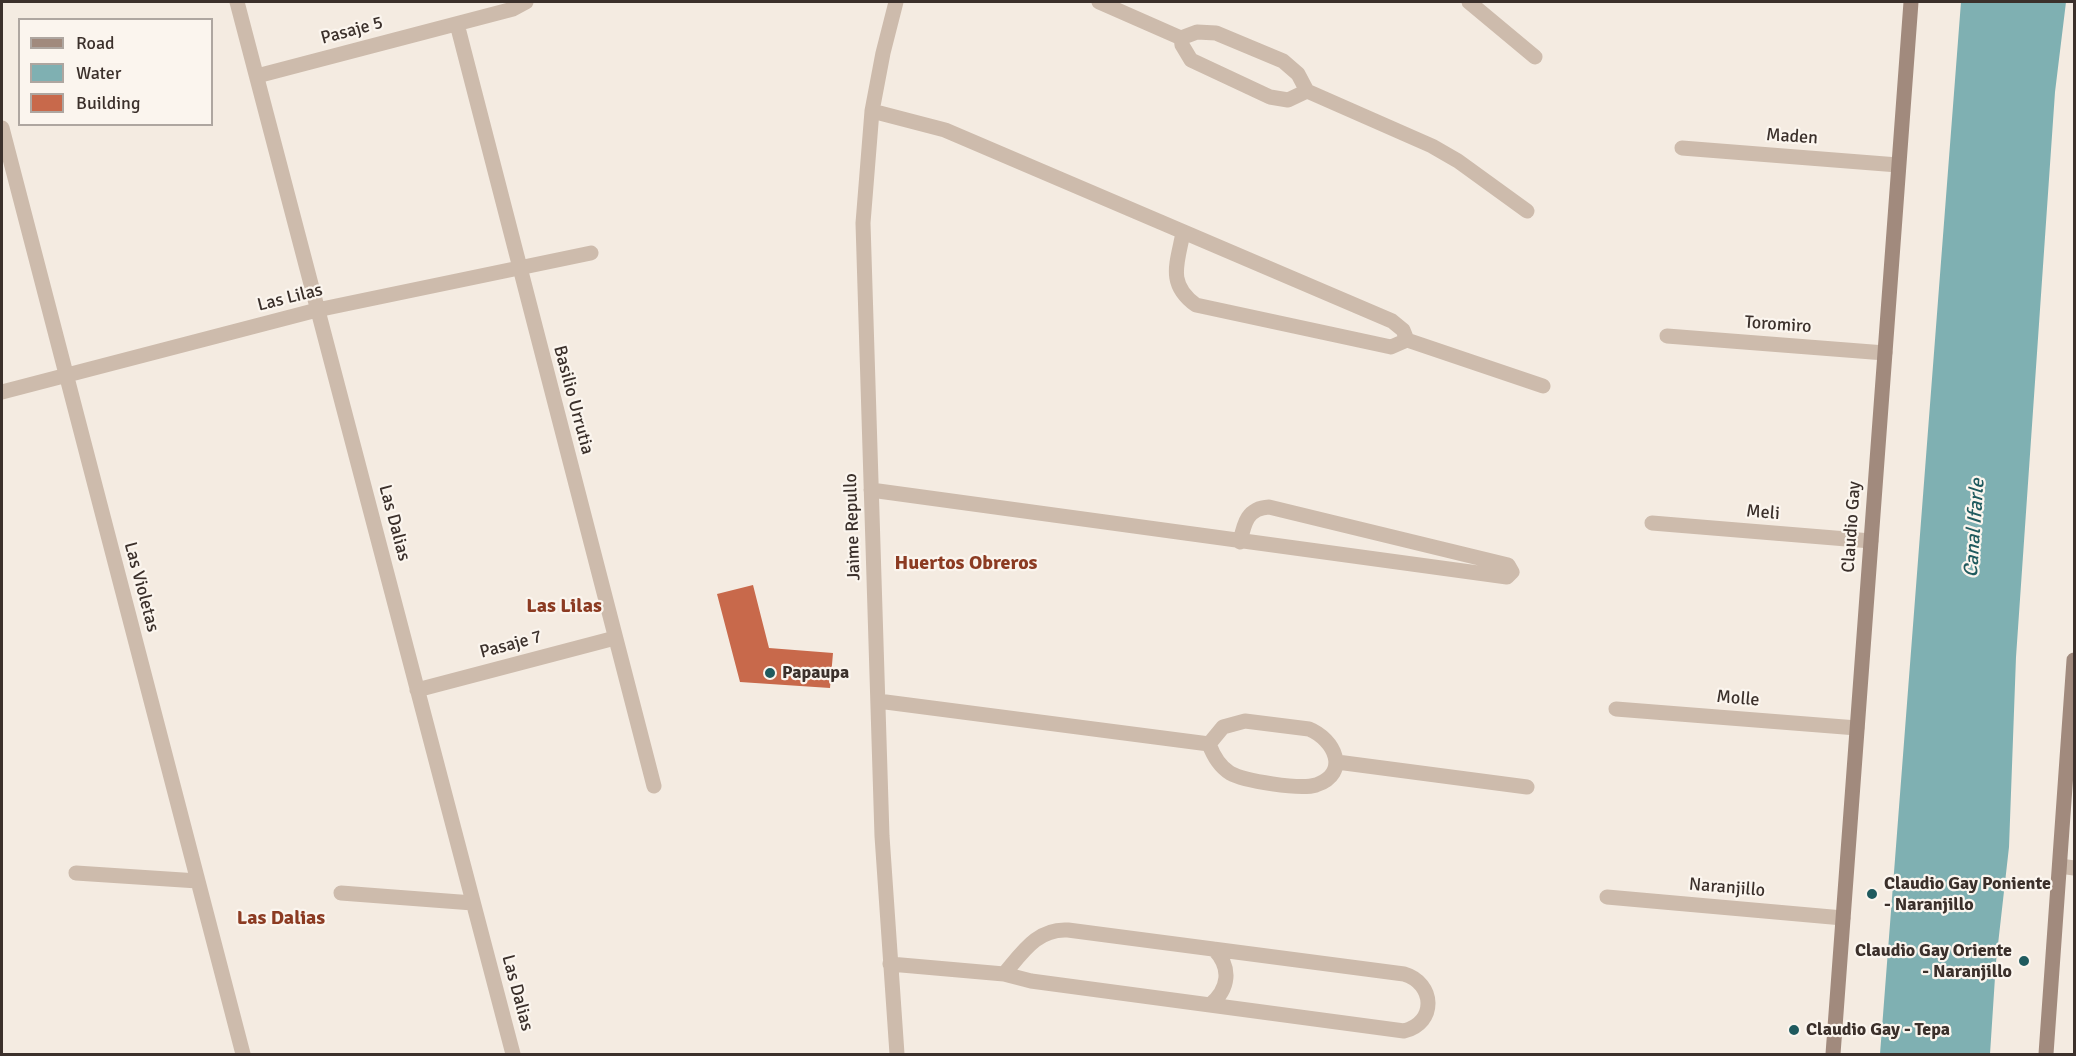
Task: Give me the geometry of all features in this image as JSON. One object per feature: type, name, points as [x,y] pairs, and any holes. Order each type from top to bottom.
[{"type":"street","name":"Las Dalias","points":[[237,2],[513,1054]]},
{"type":"street","name":"Pasaje 5","points":[[257,76],[513,9],[526,2]]},
{"type":"street","name":"Jaime Repullo","points":[[896,2],[872,111],[863,223],[878,701],[890,964],[897,1054]]},
{"type":"street","points":[[1098,2],[1180,38],[1197,32],[1216,33],[1283,61],[1298,74],[1307,91],[1432,146],[1527,211]]},
{"type":"street","points":[[1469,2],[1535,57]]},
{"type":"street","name":"Claudio Gay","points":[[1833,1054],[1911,2]]},
{"type":"street","name":"Basilio Urrutia","points":[[457,24],[518,268],[654,786]]},
{"type":"street","points":[[1180,38],[1191,60],[1270,97],[1288,100],[1307,91]]},
{"type":"street","points":[[872,111],[953,133],[1392,321],[1403,330],[1407,340]]},
{"type":"street","name":"Las Violetas","points":[[2,128],[243,1054]]},
{"type":"street","name":"Maden","points":[[1682,148],[1898,165]]},
{"type":"street","points":[[1183,233],[1175,273],[1181,292],[1196,305],[1391,347],[1407,340],[1543,387]]},
{"type":"street","name":"Las Lilas","points":[[2,393],[318,310],[591,253]]},
{"type":"street","name":"Toromiro","points":[[1667,336],[1885,353]]},
{"type":"street","points":[[871,490],[1240,542],[1507,577],[1512,572],[1508,565],[1269,507],[1261,507],[1248,516],[1240,542]]},
{"type":"street","name":"Meli","points":[[1652,523],[1871,541]]},
{"type":"street","name":"Pasaje 7","points":[[417,690],[615,638]]},
{"type":"street","points":[[2046,1054],[2067,867],[2074,660]]},
{"type":"street","points":[[878,701],[1209,744]]},
{"type":"street","name":"Molle","points":[[1616,709],[1857,728]]},
{"type":"street","points":[[1245,721],[1309,729],[1327,740],[1334,750],[1336,762],[1324,780],[1300,786],[1241,778],[1230,773],[1213,755],[1209,744],[1223,727],[1245,721]]},
{"type":"street","points":[[1336,762],[1527,787]]},
{"type":"street","points":[[76,873],[198,881]]},
{"type":"street","points":[[341,893],[473,903]]},
{"type":"street","name":"Naranjillo","points":[[1607,897],[1843,918]]},
{"type":"street","points":[[890,964],[1004,974],[1031,981],[1404,1031],[1419,1024],[1426,1016],[1429,1004],[1424,987],[1412,976],[1404,974],[1059,930],[1040,936],[1031,943],[1004,974]]},
{"type":"street","points":[[1210,1005],[1225,988],[1227,977],[1226,966],[1214,949]]},
{"type":"water","name":"Canal Ifarle","points":[[1961,2],[2066,2],[2055,92],[2016,657],[2009,847],[1996,962],[1990,1054],[1880,1054]]},
{"type":"building","points":[[753,585],[769,648],[833,653],[830,688],[740,682],[717,594]]},
{"type":"place","name":"Papaupa","points":[[770,673]]},
{"type":"place","name":"Claudio Gay Poniente - Naranjillo","points":[[1872,894]]},
{"type":"place","name":"Claudio Gay Oriente - Naranjillo","points":[[2024,961]]},
{"type":"place","name":"Claudio Gay - Tepa","points":[[1794,1030]]},
{"type":"district","name":"Huertos Obreros","points":[[966,564]]},
{"type":"district","name":"Las Lilas","points":[[564,607]]},
{"type":"district","name":"Las Dalias","points":[[281,919]]}]
